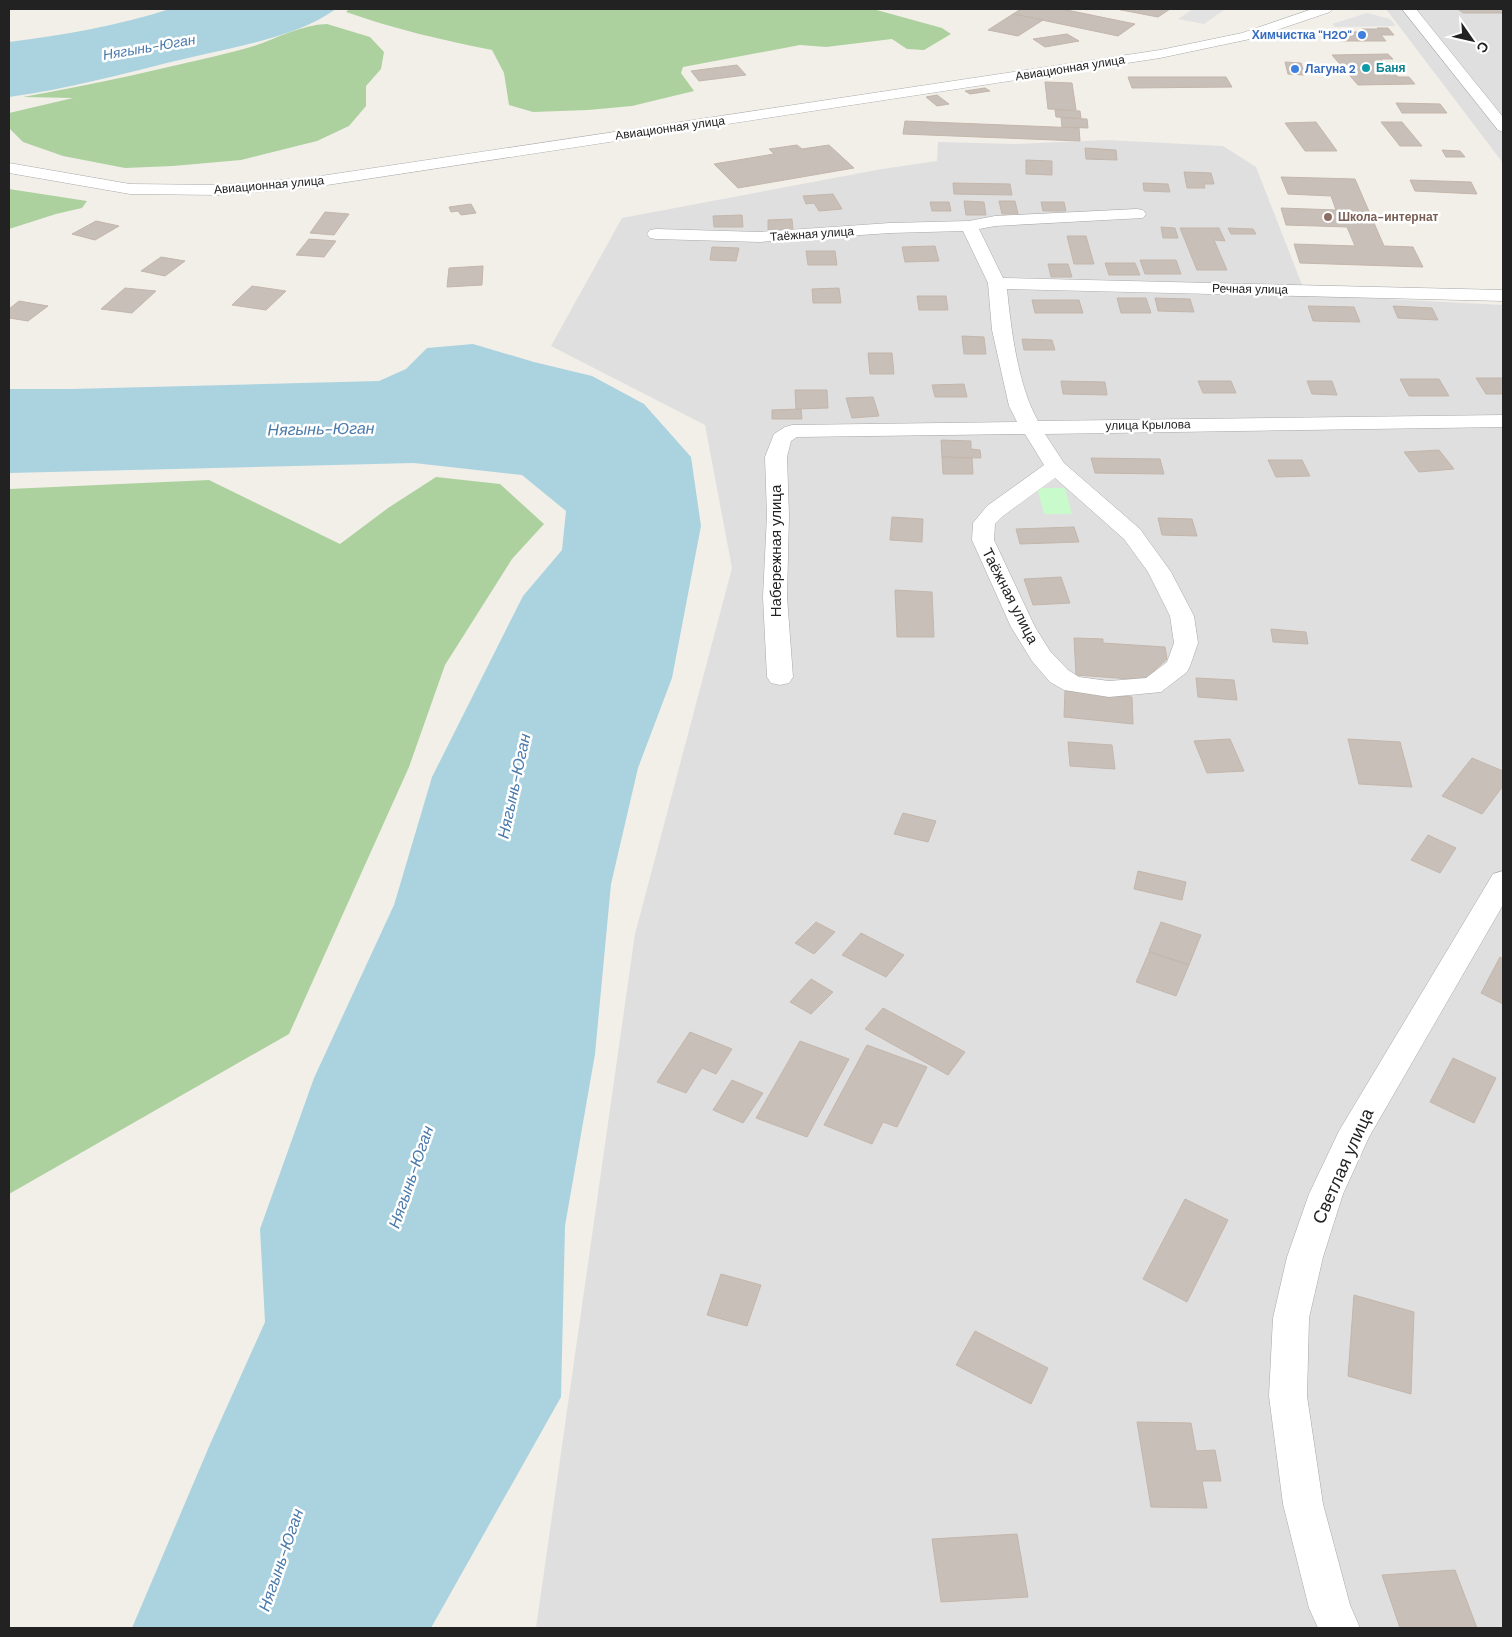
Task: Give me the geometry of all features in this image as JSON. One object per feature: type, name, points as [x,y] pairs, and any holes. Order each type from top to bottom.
[{"type":"street","name":"Авиационная улица","points":[[9,168],[130,189],[221,190],[314,182],[1160,54],[1236,39],[1325,9]]},
{"type":"street","points":[[1408,9],[1503,127]]},
{"type":"street","name":"Таёжная улица","points":[[656,234],[760,237],[890,228],[969,226],[995,221],[1138,214]]},
{"type":"street","name":"Таёжная улица","points":[[969,226],[997,282],[1002,330],[1019,406],[1056,467],[1132,534],[1160,572],[1182,616],[1186,643],[1178,666],[1152,686],[1109,689],[1073,684],[1059,676],[1041,656],[1023,627],[983,540],[984,523],[995,511],[1056,467]]},
{"type":"street","name":"Речная улица","points":[[997,282],[1503,296]]},
{"type":"street","name":"улица Крылова","points":[[792,431],[1503,420]]},
{"type":"street","name":"Набережная улица","points":[[780,677],[775,597],[778,515],[776,457],[781,438],[792,431]]},
{"type":"street","name":"Светлая улица","points":[[1339,1628],[1330,1608],[1303,1504],[1288,1396],[1291,1318],[1303,1266],[1326,1194],[1354,1130],[1503,881]]},
{"type":"shaded area","points":[[1193,9],[1225,9],[1204,24],[1178,19]]},
{"type":"shaded area","points":[[1386,9],[1503,9],[1503,163]]},
{"type":"shaded area","points":[[1367,13],[1390,19],[1396,26],[1335,27],[1332,24]]},
{"type":"shaded area","points":[[1106,140],[1223,146],[1256,167],[1306,295],[1503,305],[1503,1628],[536,1628],[635,934],[732,568],[705,425],[551,346],[622,218],[882,169],[937,161],[938,142],[1014,144]]},
{"type":"green space","points":[[349,9],[873,9],[942,28],[951,34],[924,50],[907,49],[892,39],[826,47],[800,45],[683,67],[681,73],[694,91],[632,106],[533,112],[509,105],[504,73],[492,50],[382,24],[346,12]]},
{"type":"green space","points":[[327,24],[370,37],[384,52],[381,69],[366,86],[366,106],[349,126],[317,141],[241,160],[125,168],[63,156],[23,142],[9,128],[9,113],[73,98],[23,97],[213,57],[251,47],[294,31]]},
{"type":"green space","points":[[9,189],[87,201],[82,208],[9,229]]},
{"type":"green space","points":[[436,477],[500,484],[544,524],[512,559],[445,665],[409,767],[289,1034],[9,1194],[9,489],[209,480],[340,544],[388,508]]},
{"type":"green space","points":[[1037,488],[1065,488],[1072,514],[1044,514]]},
{"type":"water","name":"Нягынь-Юган","points":[[170,9],[336,9],[302,27],[265,40],[77,85],[9,97],[9,42],[90,29]]},
{"type":"water","name":"Нягынь-Юган","points":[[473,344],[534,362],[592,376],[644,404],[691,457],[701,526],[672,678],[638,768],[611,884],[595,1054],[565,1226],[561,1397],[431,1628],[132,1628],[211,1442],[265,1322],[260,1229],[314,1078],[394,905],[432,777],[523,596],[562,550],[566,511],[522,475],[414,463],[9,473],[9,389],[379,381],[406,369],[427,348]]},
{"type":"building","points":[[1021,9],[1062,9],[1135,24],[1118,36],[1013,14]]},
{"type":"building","points":[[1116,9],[1170,9],[1158,17]]},
{"type":"building","points":[[1458,9],[1503,9],[1503,13],[1463,13]]},
{"type":"building","points":[[1013,14],[1043,20],[1018,36],[988,30]]},
{"type":"building","name":"Химчистка \"H2O\"","points":[[1388,28],[1394,35],[1381,35],[1386,41],[1341,41],[1334,32],[1364,32],[1362,29]]},
{"type":"building","points":[[1067,34],[1079,41],[1045,47],[1033,39]]},
{"type":"building","name":"Баня","points":[[1388,54],[1393,59],[1381,59],[1398,77],[1409,77],[1415,84],[1358,85],[1332,55]]},
{"type":"building","name":"Лагуна 2","points":[[1285,62],[1301,63],[1305,75],[1288,74]]},
{"type":"building","points":[[737,65],[746,75],[699,81],[691,71]]},
{"type":"building","points":[[1128,77],[1226,77],[1232,87],[1132,88]]},
{"type":"building","points":[[1045,82],[1072,83],[1076,110],[1048,109]]},
{"type":"building","points":[[985,88],[990,91],[970,94],[965,91]]},
{"type":"building","points":[[937,95],[949,104],[937,106],[926,97]]},
{"type":"building","points":[[1396,103],[1440,104],[1447,113],[1402,113]]},
{"type":"building","points":[[1055,110],[1080,111],[1081,118],[1056,117]]},
{"type":"building","points":[[1061,118],[1087,119],[1088,128],[1062,127]]},
{"type":"building","points":[[905,121],[1079,128],[1080,141],[903,134]]},
{"type":"building","points":[[1316,122],[1337,151],[1305,151],[1285,123]]},
{"type":"building","points":[[1381,122],[1402,122],[1422,146],[1400,146]]},
{"type":"building","points":[[797,145],[802,149],[829,145],[854,168],[738,188],[714,164],[774,154],[769,149]]},
{"type":"building","points":[[1085,148],[1116,150],[1117,160],[1086,159]]},
{"type":"building","points":[[1442,150],[1460,151],[1465,157],[1446,157]]},
{"type":"building","points":[[1026,160],[1052,161],[1052,175],[1026,174]]},
{"type":"building","points":[[1184,172],[1211,173],[1214,184],[1204,184],[1205,188],[1187,188]]},
{"type":"building","name":"Школа-интернат","points":[[1281,177],[1355,179],[1384,246],[1413,247],[1423,267],[1300,263],[1294,244],[1355,246],[1347,227],[1286,225],[1281,208],[1336,210],[1331,196],[1288,194]]},
{"type":"building","points":[[1410,180],[1471,182],[1477,194],[1415,191]]},
{"type":"building","points":[[953,183],[1010,184],[1012,195],[954,194]]},
{"type":"building","points":[[1143,183],[1168,184],[1170,192],[1144,191]]},
{"type":"building","points":[[833,194],[842,209],[819,211],[814,203],[806,204],[803,196]]},
{"type":"building","points":[[964,201],[984,202],[986,215],[966,215]]},
{"type":"building","points":[[999,201],[1015,201],[1018,214],[1002,214]]},
{"type":"building","points":[[930,202],[949,202],[951,211],[932,211]]},
{"type":"building","points":[[1041,202],[1064,202],[1066,211],[1043,211]]},
{"type":"building","points":[[471,204],[476,213],[461,215],[458,211],[451,212],[449,207]]},
{"type":"building","points":[[325,212],[349,214],[334,235],[310,233]]},
{"type":"building","points":[[742,215],[743,227],[714,227],[713,216]]},
{"type":"building","points":[[792,219],[793,230],[768,230],[768,220]]},
{"type":"building","points":[[96,221],[119,226],[95,240],[72,234]]},
{"type":"building","points":[[1161,227],[1175,228],[1178,238],[1163,238]]},
{"type":"building","points":[[1180,228],[1219,228],[1225,241],[1214,240],[1227,270],[1197,270]]},
{"type":"building","points":[[1228,228],[1253,229],[1256,234],[1231,234]]},
{"type":"building","points":[[1067,236],[1086,236],[1094,264],[1074,264]]},
{"type":"building","points":[[309,239],[336,241],[324,257],[296,255]]},
{"type":"building","points":[[935,246],[939,261],[905,262],[902,247]]},
{"type":"building","points":[[712,247],[739,248],[736,261],[710,260]]},
{"type":"building","points":[[806,251],[835,251],[837,265],[808,265]]},
{"type":"building","points":[[161,257],[185,261],[165,276],[141,271]]},
{"type":"building","points":[[1140,260],[1176,260],[1181,274],[1145,274]]},
{"type":"building","points":[[1105,263],[1135,263],[1140,275],[1109,275]]},
{"type":"building","points":[[1048,264],[1068,264],[1072,277],[1051,277]]},
{"type":"building","points":[[483,266],[482,285],[447,287],[449,268]]},
{"type":"building","points":[[252,286],[286,291],[266,310],[232,305]]},
{"type":"building","points":[[125,288],[156,291],[132,313],[101,309]]},
{"type":"building","points":[[839,288],[841,303],[813,303],[812,289]]},
{"type":"building","points":[[917,296],[946,296],[948,310],[919,310]]},
{"type":"building","points":[[1117,298],[1146,298],[1151,313],[1121,313]]},
{"type":"building","points":[[1155,298],[1190,299],[1194,312],[1158,311]]},
{"type":"building","points":[[1032,300],[1079,300],[1083,313],[1035,313]]},
{"type":"building","points":[[19,301],[48,306],[28,321],[9,318],[9,309]]},
{"type":"building","points":[[1308,306],[1354,307],[1360,322],[1313,321]]},
{"type":"building","points":[[1393,306],[1432,308],[1438,320],[1398,318]]},
{"type":"building","points":[[962,336],[984,337],[986,354],[964,354]]},
{"type":"building","points":[[1022,339],[1052,340],[1055,350],[1024,350]]},
{"type":"building","points":[[868,353],[892,353],[894,374],[870,374]]},
{"type":"building","points":[[1476,378],[1503,378],[1503,394],[1486,394]]},
{"type":"building","points":[[1400,379],[1439,379],[1449,396],[1409,396]]},
{"type":"building","points":[[1061,381],[1105,382],[1107,395],[1063,394]]},
{"type":"building","points":[[1198,381],[1231,381],[1236,393],[1203,393]]},
{"type":"building","points":[[1307,381],[1332,381],[1337,395],[1312,394]]},
{"type":"building","points":[[964,384],[967,397],[935,397],[932,385]]},
{"type":"building","points":[[795,390],[827,390],[828,408],[796,409]]},
{"type":"building","points":[[873,397],[879,416],[852,418],[846,398]]},
{"type":"building","points":[[801,409],[802,419],[772,419],[772,410]]},
{"type":"building","points":[[941,440],[971,441],[971,449],[980,450],[981,458],[942,457]]},
{"type":"building","points":[[1439,450],[1454,469],[1419,472],[1404,452]]},
{"type":"building","points":[[942,457],[972,458],[973,474],[943,474]]},
{"type":"building","points":[[1091,458],[1160,459],[1164,474],[1095,473]]},
{"type":"building","points":[[1268,460],[1302,460],[1310,476],[1276,477]]},
{"type":"building","points":[[892,517],[923,519],[922,542],[890,540]]},
{"type":"building","points":[[1158,518],[1192,519],[1197,536],[1162,535]]},
{"type":"building","points":[[1074,527],[1079,542],[1020,544],[1016,529]]},
{"type":"building","points":[[1061,577],[1070,603],[1033,605],[1024,579]]},
{"type":"building","points":[[895,590],[932,592],[934,637],[897,637]]},
{"type":"building","points":[[1271,629],[1306,632],[1308,644],[1273,642]]},
{"type":"building","points":[[1074,638],[1103,639],[1103,643],[1165,647],[1167,659],[1144,680],[1076,675]]},
{"type":"building","points":[[1196,678],[1234,680],[1237,700],[1198,697]]},
{"type":"building","points":[[1065,691],[1132,697],[1133,724],[1064,717]]},
{"type":"building","points":[[1230,739],[1244,771],[1207,773],[1194,741]]},
{"type":"building","points":[[1348,739],[1400,742],[1412,787],[1359,784]]},
{"type":"building","points":[[1068,742],[1112,745],[1115,769],[1070,766]]},
{"type":"building","points":[[1472,758],[1503,771],[1503,786],[1482,814],[1442,796]]},
{"type":"building","points":[[903,813],[936,821],[928,842],[894,834]]},
{"type":"building","points":[[1428,835],[1456,848],[1440,873],[1411,860]]},
{"type":"building","points":[[1138,871],[1186,882],[1182,900],[1134,889]]},
{"type":"building","points":[[816,922],[835,932],[814,954],[795,943]]},
{"type":"building","points":[[1161,922],[1201,935],[1189,965],[1149,951]]},
{"type":"building","points":[[861,933],[904,955],[886,977],[842,955]]},
{"type":"building","points":[[1149,952],[1189,965],[1176,996],[1136,982]]},
{"type":"building","points":[[1500,957],[1503,959],[1503,1004],[1481,993]]},
{"type":"building","points":[[811,979],[833,992],[811,1014],[790,1002]]},
{"type":"building","points":[[883,1008],[965,1052],[948,1075],[865,1029]]},
{"type":"building","points":[[690,1032],[732,1049],[716,1074],[702,1068],[686,1093],[657,1082]]},
{"type":"building","points":[[800,1041],[849,1059],[807,1137],[756,1118]]},
{"type":"building","points":[[867,1045],[927,1067],[897,1127],[883,1122],[872,1144],[824,1125]]},
{"type":"building","points":[[1453,1058],[1496,1078],[1474,1123],[1430,1102]]},
{"type":"building","points":[[732,1080],[763,1093],[743,1123],[713,1110]]},
{"type":"building","points":[[1185,1199],[1228,1220],[1187,1302],[1143,1279]]},
{"type":"building","points":[[721,1274],[761,1285],[747,1326],[707,1315]]},
{"type":"building","points":[[1354,1295],[1414,1312],[1411,1394],[1348,1376]]},
{"type":"building","points":[[975,1331],[1048,1368],[1031,1404],[956,1365]]},
{"type":"building","points":[[1137,1422],[1191,1423],[1196,1451],[1215,1450],[1221,1481],[1202,1481],[1207,1508],[1151,1507]]},
{"type":"building","points":[[1017,1534],[1028,1597],[941,1602],[932,1539]]},
{"type":"building","points":[[1455,1570],[1477,1628],[1400,1628],[1382,1575]]},
{"type":"place","name":"Химчистка \"H2O\"","points":[[1362,35]]},
{"type":"place","name":"Баня","points":[[1366,68]]},
{"type":"place","name":"Лагуна 2","points":[[1295,69]]},
{"type":"place","name":"Школа-интернат","points":[[1328,217]]}]
